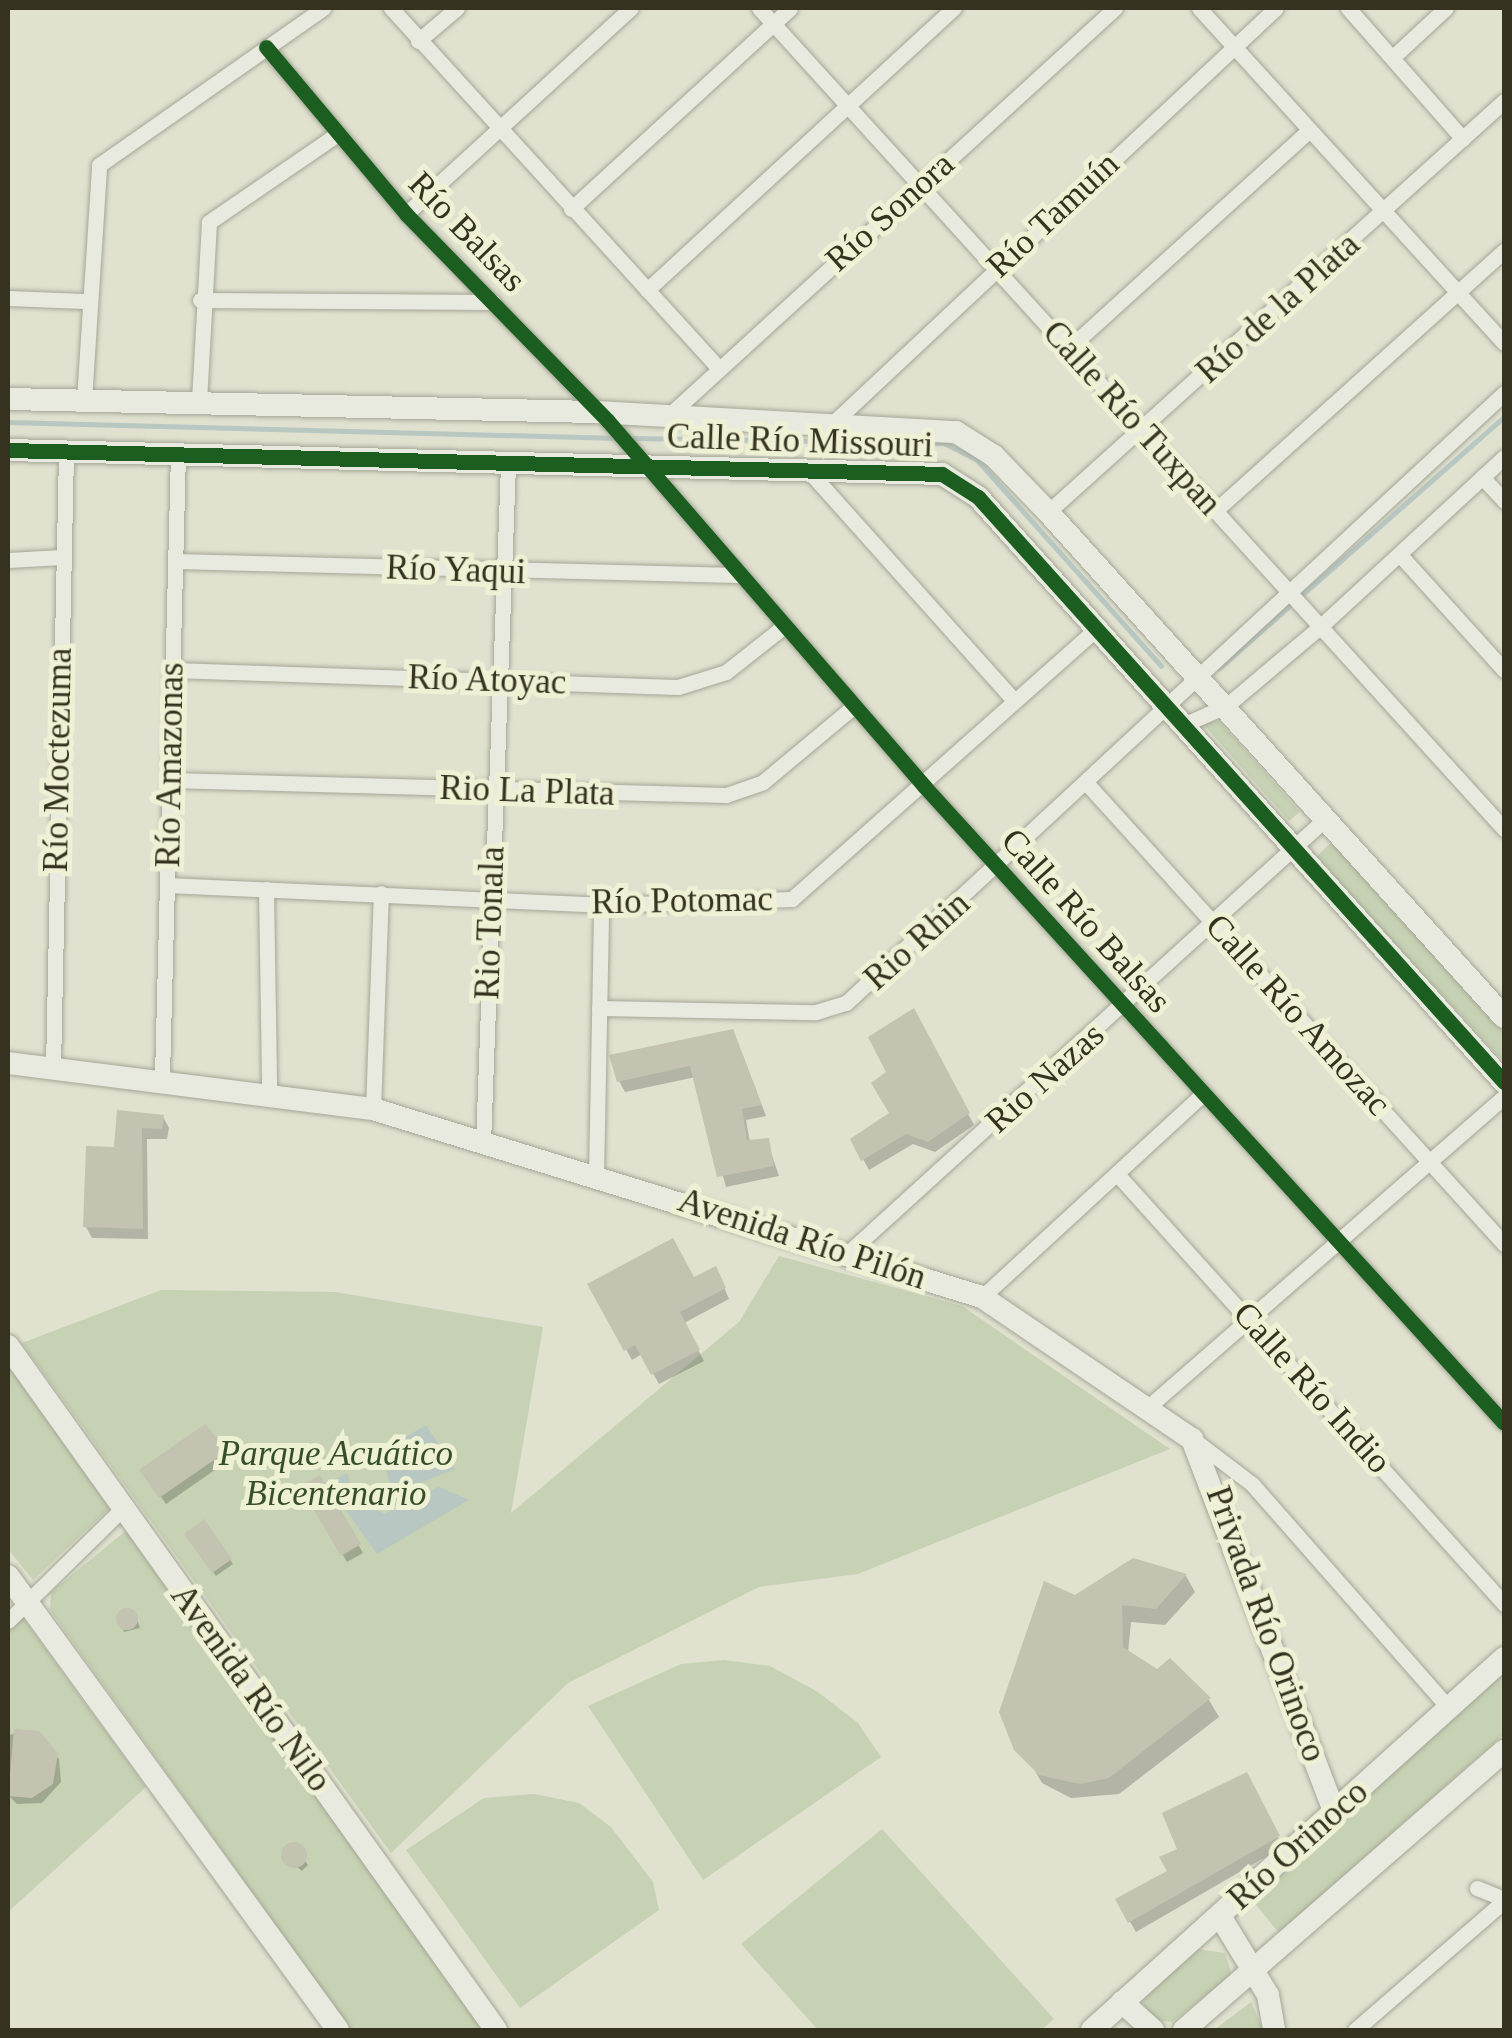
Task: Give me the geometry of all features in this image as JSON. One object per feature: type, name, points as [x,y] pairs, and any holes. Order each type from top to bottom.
[{"type":"street","points":[[84,400],[84,301],[99,165],[323,8]]},
{"type":"street","points":[[391,8],[496,130],[717,366]]},
{"type":"street","points":[[418,41],[457,8]]},
{"type":"street","points":[[406,214],[631,8]]},
{"type":"street","name":"Calle Río Tuxpan","points":[[760,8],[1504,829]]},
{"type":"street","points":[[571,208],[790,8]]},
{"type":"street","points":[[647,290],[954,8]]},
{"type":"street","name":"Río Sonora","points":[[666,418],[717,366],[1115,8]]},
{"type":"street","points":[[1199,8],[1504,343]]},
{"type":"street","name":"Río Tamuín","points":[[832,424],[1276,8]]},
{"type":"street","points":[[1348,8],[1463,139]]},
{"type":"street","points":[[1393,57],[1446,8]]},
{"type":"street","name":"Río Balsas","points":[[266,47],[406,214],[638,458]]},
{"type":"street","name":"Río de la Plata","points":[[1048,512],[1504,101]]},
{"type":"street","points":[[1070,348],[1309,130]]},
{"type":"street","points":[[199,401],[200,300],[209,222],[336,135]]},
{"type":"street","points":[[1216,510],[1504,251]]},
{"type":"street","points":[[8,298],[84,301]]},
{"type":"street","points":[[200,300],[492,302]]},
{"type":"street","name":"Rio Rhin","points":[[599,1008],[833,1009],[1090,786],[1196,674],[1292,593],[1504,392]]},
{"type":"street","name":"Calle Río Missouri","points":[[8,399],[199,401],[956,432],[994,456],[1048,512],[1504,1017]]},
{"type":"street","name":"Calle Río Missouri","points":[[8,450],[508,462],[638,458],[957,481],[1185,724],[1504,1082]]},
{"type":"street","name":"Río Moctezuma","points":[[52,1068],[66,451]]},
{"type":"street","name":"Río Amazonas","points":[[162,1076],[178,453]]},
{"type":"street","points":[[1185,724],[1226,706],[1318,622],[1400,555],[1504,457]]},
{"type":"street","name":"Calle Río Balsas","points":[[638,458],[853,707],[1504,1423]]},
{"type":"street","name":"Rio Tonala","points":[[483,1144],[508,462]]},
{"type":"street","points":[[807,469],[1013,699]]},
{"type":"street","points":[[1482,476],[1504,502]]},
{"type":"street","points":[[1400,555],[1504,670]]},
{"type":"street","points":[[8,560],[62,557]]},
{"type":"street","name":"Río Yaqui","points":[[175,561],[737,575]]},
{"type":"street","name":"Río Atoyac","points":[[172,670],[696,686],[783,627]]},
{"type":"street","name":"Río Potomac","points":[[167,884],[601,905],[792,899],[924,786],[1013,699],[1095,630]]},
{"type":"street","name":"Rio La Plata","points":[[170,780],[494,790],[747,792],[853,707]]},
{"type":"street","name":"Calle Río Amozac","points":[[1090,786],[1504,1244]]},
{"type":"street","name":"Rio Nazas","points":[[850,1252],[1216,924],[1325,820]]},
{"type":"street","points":[[266,889],[269,1090]]},
{"type":"street","points":[[373,1108],[381,893]]},
{"type":"street","points":[[596,1176],[601,905]]},
{"type":"street","name":"Avenida Río Pilón","points":[[8,1063],[162,1076],[373,1108],[850,1252],[982,1296],[1192,1438],[1252,1484],[1449,1708]]},
{"type":"street","points":[[982,1296],[1203,1094]]},
{"type":"street","points":[[1148,1408],[1432,1164],[1504,1096]]},
{"type":"street","name":"Calle Río Indio","points":[[1117,1174],[1504,1604]]},
{"type":"street","name":"Avenida Río Nilo","points":[[8,1346],[496,2030]]},
{"type":"street","name":"Privada Río Orinoco","points":[[1192,1438],[1335,1812]]},
{"type":"street","points":[[8,1621],[122,1508]]},
{"type":"street","points":[[8,1576],[338,2030]]},
{"type":"street","name":"Río Orinoco","points":[[1092,2030],[1504,1658]]},
{"type":"street","name":"Río Orinoco","points":[[1184,2030],[1501,1759]]},
{"type":"street","points":[[1355,2030],[1504,1900],[1477,1888]]},
{"type":"street","points":[[1220,1916],[1256,1969],[1274,2030]]},
{"type":"street","points":[[1122,2002],[1153,2030]]},
{"type":"green space","points":[[1219,721],[1300,812],[1289,821],[1202,723]]},
{"type":"green space","points":[[1333,841],[1504,1032],[1504,1062],[1316,857]]},
{"type":"green space","name":"Parque Acuático Bicentenario","points":[[779,1256],[962,1306],[1170,1449],[858,1574],[759,1587],[568,1683],[391,1853],[22,1343],[161,1290],[335,1292],[543,1327],[511,1513],[739,1322]]},
{"type":"green space","points":[[8,1354],[112,1506],[33,1580],[8,1549]]},
{"type":"green space","points":[[128,1529],[486,2030],[351,2030],[50,1610],[51,1592]]},
{"type":"green space","points":[[20,1614],[146,1787],[8,1912],[8,1626]]},
{"type":"green space","points":[[724,1660],[770,1666],[818,1692],[858,1723],[881,1757],[703,1880],[588,1706],[681,1664]]},
{"type":"green space","points":[[1504,1672],[1504,1734],[1279,1933],[1253,1901]]},
{"type":"green space","points":[[534,1794],[579,1803],[611,1827],[653,1882],[659,1910],[520,2008],[406,1850],[484,1798]]},
{"type":"green space","points":[[882,1829],[1054,2019],[1041,2030],[818,2030],[741,1944]]},
{"type":"green space","points":[[1197,1949],[1225,1953],[1232,1975],[1172,2022],[1151,2019],[1143,2002],[1150,1989]]},
{"type":"green space","points":[[1251,2002],[1263,2030],[1214,2030]]},
{"type":"shaded area","points":[[426,1425],[455,1469],[392,1494],[382,1451]]},
{"type":"shaded area","points":[[347,1473],[354,1498],[384,1514],[439,1487],[469,1500],[377,1554],[327,1484]]},
{"type":"building","points":[[914,1008],[970,1113],[928,1142],[906,1134],[861,1161],[850,1139],[889,1113],[871,1083],[886,1072],[868,1037]]},
{"type":"building","points":[[733,1029],[762,1105],[742,1109],[747,1140],[769,1138],[774,1166],[717,1177],[690,1066],[617,1082],[609,1055]]},
{"type":"building","points":[[117,1110],[164,1115],[162,1129],[142,1128],[143,1229],[83,1227],[86,1146],[114,1147]]},
{"type":"building","points":[[673,1238],[694,1277],[716,1266],[726,1288],[680,1312],[700,1350],[651,1375],[635,1345],[624,1351],[587,1284]]},
{"type":"building","points":[[205,1424],[227,1451],[159,1498],[139,1470]]},
{"type":"building","points":[[320,1475],[361,1544],[341,1556],[300,1486]]},
{"type":"building","points":[[204,1519],[232,1559],[212,1573],[184,1534]]},
{"type":"building","points":[[1133,1558],[1187,1574],[1156,1609],[1122,1605],[1123,1647],[1157,1669],[1170,1658],[1211,1698],[1109,1778],[1080,1784],[1039,1775],[1014,1750],[999,1712],[1044,1581],[1075,1595]]},
{"type":"building","points":[[123,1608],[131,1608],[138,1619],[131,1630],[123,1630],[116,1623],[116,1615]]},
{"type":"building","points":[[14,1729],[39,1731],[58,1753],[53,1784],[32,1798],[8,1796]]},
{"type":"building","points":[[1247,1772],[1280,1836],[1128,1923],[1115,1899],[1167,1871],[1159,1857],[1177,1849],[1162,1813]]},
{"type":"building","points":[[294,1842],[303,1846],[307,1855],[303,1864],[294,1868],[285,1864],[281,1855],[285,1846]]},
{"type":"waterway","points":[[1219,668],[1504,417]]},
{"type":"waterway","points":[[8,422],[619,438]]},
{"type":"waterway","points":[[630,438],[944,443],[977,460],[1161,666]]},
{"type":"cycle path","points":[[266,47],[406,214],[608,421],[924,786],[1504,1423]]},
{"type":"cycle path","points":[[8,450],[942,474],[978,497],[1504,1082]]}]
